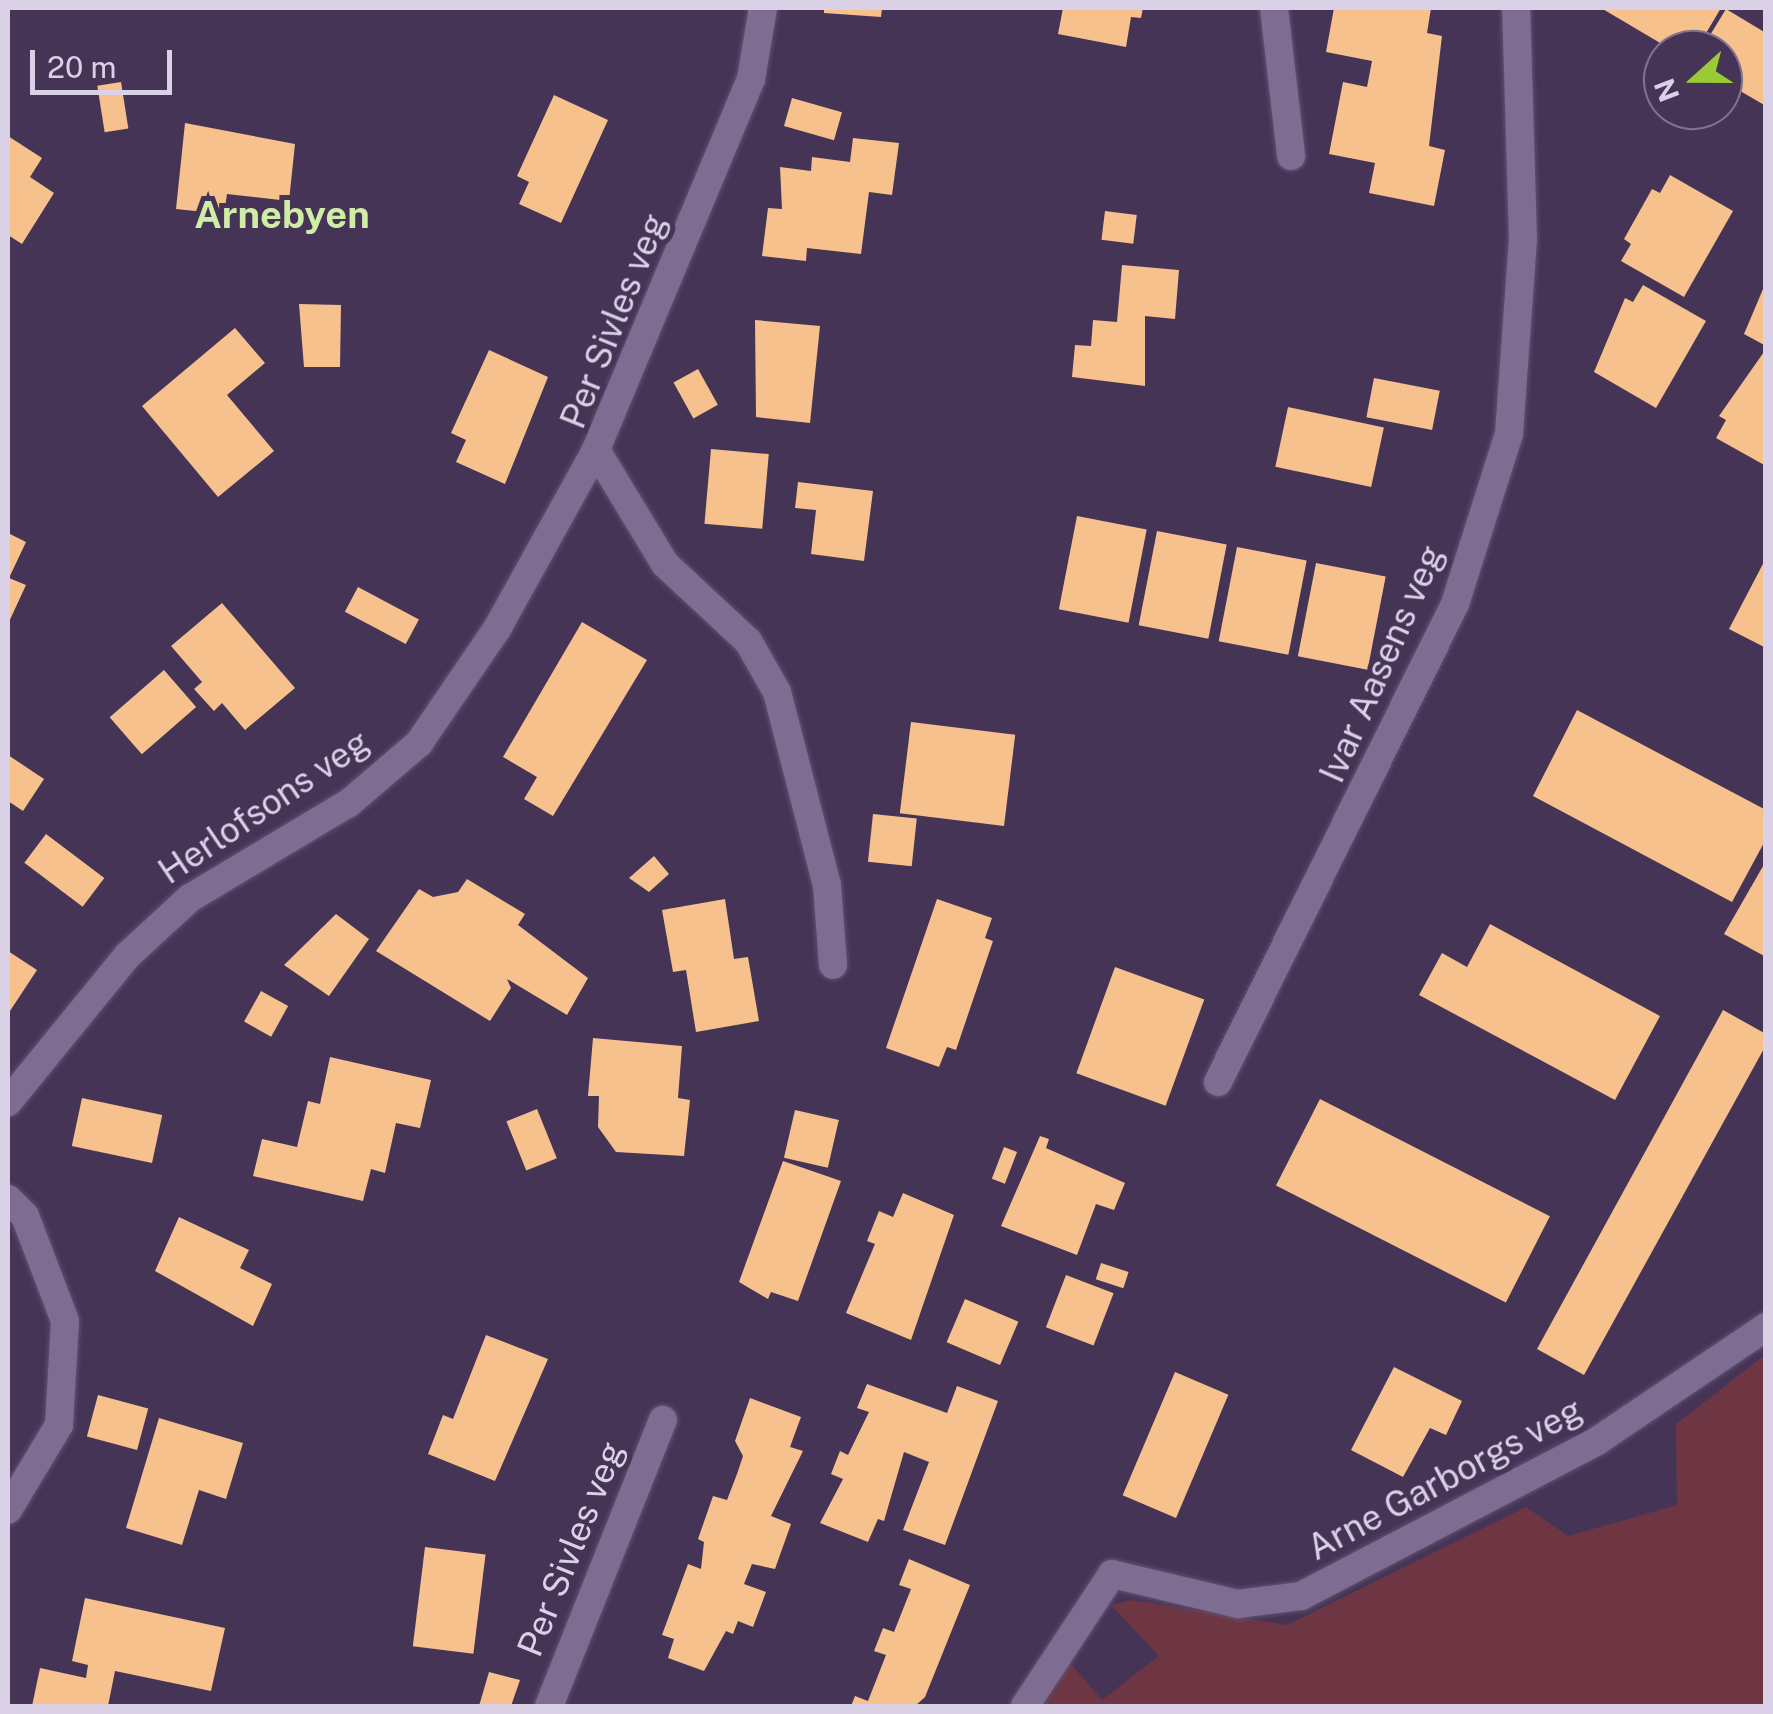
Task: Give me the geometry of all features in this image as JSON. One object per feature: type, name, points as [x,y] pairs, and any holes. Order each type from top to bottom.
[{"type":"street","name":"Per Sivles veg","points":[[763,8],[751,79],[596,450],[665,564],[748,641],[777,692],[827,885],[833,965]]},
{"type":"street","points":[[1274,8],[1291,156]]},
{"type":"street","name":"Ivar Aasens veg","points":[[1218,1082],[1456,604],[1509,434],[1523,238],[1516,8]]},
{"type":"street","name":"Herlofsons veg","points":[[8,1102],[128,955],[190,898],[349,803],[419,743],[498,627],[596,450]]},
{"type":"street","points":[[8,1200],[25,1216],[65,1321],[58,1425],[8,1510]]},
{"type":"street","name":"Arne Garborgs veg","points":[[1025,1706],[1112,1574],[1238,1604],[1301,1596],[1597,1441],[1766,1327]]},
{"type":"street","name":"Per Sivles veg","points":[[549,1706],[663,1420]]},
{"type":"shaded area","points":[[1765,1355],[1765,1706],[1044,1706],[1070,1663],[1102,1700],[1159,1656],[1111,1605],[1133,1600],[1287,1625],[1526,1507],[1568,1536],[1677,1505],[1676,1424]]},
{"type":"building","points":[[824,8],[882,8],[881,17],[824,13]]},
{"type":"building","points":[[1063,8],[1143,8],[1141,18],[1131,17],[1126,47],[1058,34]]},
{"type":"building","points":[[1334,8],[1431,8],[1427,33],[1442,36],[1429,146],[1445,150],[1434,206],[1369,193],[1375,163],[1329,154],[1343,82],[1367,87],[1372,61],[1326,52]]},
{"type":"building","points":[[1601,8],[1721,8],[1708,30],[1643,33]]},
{"type":"building","points":[[1726,9],[1766,33],[1766,106],[1743,93],[1743,30],[1713,30]]},
{"type":"building","points":[[121,82],[128,128],[105,132],[97,86]]},
{"type":"building","points":[[554,95],[608,120],[561,223],[519,204],[529,182],[517,176]]},
{"type":"building","points":[[792,98],[842,112],[834,140],[784,126]]},
{"type":"building","points":[[185,123],[295,144],[289,201],[227,194],[224,214],[176,209]]},
{"type":"building","points":[[8,136],[42,158],[30,177],[54,193],[22,244],[8,235]]},
{"type":"building","points":[[853,138],[899,143],[892,195],[869,192],[861,254],[807,248],[806,261],[762,256],[768,208],[782,209],[780,167],[811,171],[812,157],[850,162]]},
{"type":"building","points":[[1670,175],[1733,211],[1684,297],[1621,261],[1631,244],[1624,239],[1652,189],[1660,193]]},
{"type":"building","points":[[1105,211],[1137,215],[1133,244],[1101,240]]},
{"type":"building","points":[[1122,265],[1179,270],[1175,319],[1145,316],[1145,386],[1072,377],[1075,345],[1091,346],[1093,320],[1117,322]]},
{"type":"building","points":[[1766,282],[1766,346],[1744,334]]},
{"type":"building","points":[[1643,285],[1706,321],[1656,408],[1594,372],[1625,298],[1633,302]]},
{"type":"building","points":[[299,304],[341,305],[340,367],[304,367]]},
{"type":"building","points":[[755,320],[820,326],[810,423],[756,417]]},
{"type":"building","points":[[235,328],[265,363],[227,395],[274,451],[218,497],[142,406]]},
{"type":"building","points":[[1766,349],[1766,466],[1716,438],[1726,420],[1719,416]]},
{"type":"building","points":[[489,350],[548,377],[505,484],[456,462],[466,440],[451,433]]},
{"type":"building","points":[[698,369],[718,405],[693,418],[674,383]]},
{"type":"building","points":[[1374,378],[1440,391],[1432,430],[1366,417]]},
{"type":"building","points":[[1288,407],[1384,427],[1371,487],[1275,467]]},
{"type":"building","points":[[711,449],[769,454],[762,529],[704,524]]},
{"type":"building","points":[[798,482],[873,491],[864,561],[811,554],[816,510],[795,508]]},
{"type":"building","points":[[1077,516],[1147,530],[1129,623],[1059,609]]},
{"type":"building","points":[[1157,531],[1227,545],[1208,639],[1139,625]]},
{"type":"building","points":[[8,533],[26,542],[9,578],[26,585],[8,624]]},
{"type":"building","points":[[1237,547],[1307,561],[1288,655],[1219,641]]},
{"type":"building","points":[[1766,558],[1766,648],[1729,629]]},
{"type":"building","points":[[1316,563],[1386,577],[1368,670],[1298,656]]},
{"type":"building","points":[[358,587],[419,619],[406,644],[345,612]]},
{"type":"building","points":[[222,603],[295,688],[245,730],[222,703],[214,711],[194,689],[202,682],[171,646]]},
{"type":"building","points":[[582,622],[647,660],[553,816],[524,799],[537,777],[503,757]]},
{"type":"building","points":[[164,670],[196,707],[142,754],[110,717]]},
{"type":"building","points":[[1577,710],[1766,810],[1766,839],[1732,902],[1533,796]]},
{"type":"building","points":[[911,722],[1015,735],[1004,826],[900,813]]},
{"type":"building","points":[[8,755],[44,779],[23,811],[8,801]]},
{"type":"building","points":[[873,814],[917,819],[912,866],[868,862]]},
{"type":"building","points":[[46,834],[104,878],[83,907],[24,863]]},
{"type":"building","points":[[654,856],[669,874],[649,892],[629,878]]},
{"type":"building","points":[[1766,861],[1766,957],[1724,934]]},
{"type":"building","points":[[467,879],[525,914],[518,925],[588,978],[567,1015],[507,979],[511,988],[490,1021],[376,951],[419,889],[433,897],[458,892]]},
{"type":"building","points":[[725,899],[734,959],[748,957],[759,1021],[696,1032],[686,970],[673,972],[662,910]]},
{"type":"building","points":[[937,899],[992,918],[985,938],[993,941],[956,1050],[947,1047],[939,1067],[886,1048]]},
{"type":"building","points":[[336,914],[369,939],[329,996],[284,965]]},
{"type":"building","points":[[1490,924],[1660,1016],[1615,1100],[1419,995],[1442,953],[1467,967]]},
{"type":"building","points":[[8,951],[37,970],[8,1014]]},
{"type":"building","points":[[1115,967],[1204,999],[1166,1106],[1076,1073]]},
{"type":"building","points":[[261,991],[288,1006],[271,1037],[244,1022]]},
{"type":"building","points":[[1723,1010],[1766,1034],[1766,1045],[1584,1375],[1537,1349]]},
{"type":"building","points":[[593,1038],[682,1046],[678,1098],[690,1100],[684,1156],[616,1152],[598,1127],[599,1096],[588,1096]]},
{"type":"building","points":[[330,1057],[431,1080],[420,1128],[396,1123],[385,1173],[371,1169],[363,1201],[253,1176],[262,1139],[297,1147],[308,1101],[320,1104]]},
{"type":"building","points":[[82,1098],[162,1115],[152,1163],[72,1146]]},
{"type":"building","points":[[1320,1099],[1550,1216],[1506,1303],[1276,1185]]},
{"type":"building","points":[[537,1109],[557,1158],[526,1171],[506,1121]]},
{"type":"building","points":[[795,1110],[839,1120],[828,1168],[784,1158]]},
{"type":"building","points":[[1040,1136],[1049,1139],[1046,1148],[1125,1183],[1114,1210],[1096,1204],[1077,1255],[1001,1226]]},
{"type":"building","points":[[1004,1147],[1017,1152],[1005,1184],[992,1179]]},
{"type":"building","points":[[783,1161],[841,1181],[798,1301],[771,1292],[768,1299],[739,1282]]},
{"type":"building","points":[[903,1193],[954,1215],[911,1340],[846,1313],[875,1244],[867,1241],[879,1211],[893,1217]]},
{"type":"building","points":[[179,1217],[249,1250],[240,1268],[272,1284],[253,1326],[155,1271]]},
{"type":"building","points":[[1101,1263],[1129,1272],[1123,1288],[1096,1279]]},
{"type":"building","points":[[1066,1275],[1114,1293],[1094,1346],[1046,1327]]},
{"type":"building","points":[[965,1299],[1018,1322],[1000,1365],[947,1342]]},
{"type":"building","points":[[486,1335],[548,1359],[495,1481],[428,1454],[443,1415],[453,1419]]},
{"type":"building","points":[[1394,1367],[1462,1401],[1446,1435],[1430,1428],[1403,1477],[1351,1450]]},
{"type":"building","points":[[1175,1372],[1228,1395],[1176,1518],[1123,1495]]},
{"type":"building","points":[[867,1384],[947,1413],[957,1386],[998,1401],[945,1545],[903,1530],[929,1462],[904,1452],[884,1521],[878,1519],[868,1542],[820,1523],[843,1479],[831,1474],[840,1451],[848,1455],[869,1412],[857,1408]]},
{"type":"building","points":[[98,1395],[148,1408],[137,1450],[87,1437]]},
{"type":"building","points":[[750,1398],[801,1417],[790,1447],[803,1451],[771,1516],[791,1524],[775,1569],[752,1564],[744,1584],[766,1592],[753,1627],[738,1621],[733,1634],[726,1631],[704,1671],[668,1658],[674,1639],[662,1635],[688,1564],[701,1569],[704,1542],[698,1539],[713,1496],[727,1500],[737,1474],[743,1456],[735,1441]]},
{"type":"building","points":[[159,1418],[243,1443],[226,1499],[199,1490],[182,1545],[126,1528]]},
{"type":"building","points":[[425,1547],[486,1554],[473,1654],[413,1646]]},
{"type":"building","points":[[909,1559],[970,1585],[925,1697],[915,1706],[851,1706],[855,1696],[868,1701],[886,1655],[874,1651],[883,1628],[894,1632],[911,1589],[899,1585]]},
{"type":"building","points":[[85,1598],[225,1628],[211,1691],[115,1671],[108,1706],[32,1706],[40,1668],[86,1678],[88,1665],[72,1661]]},
{"type":"building","points":[[489,1672],[520,1680],[511,1706],[479,1706]]},
{"type":"district","name":"Arnebyen","points":[[282,215]]}]
